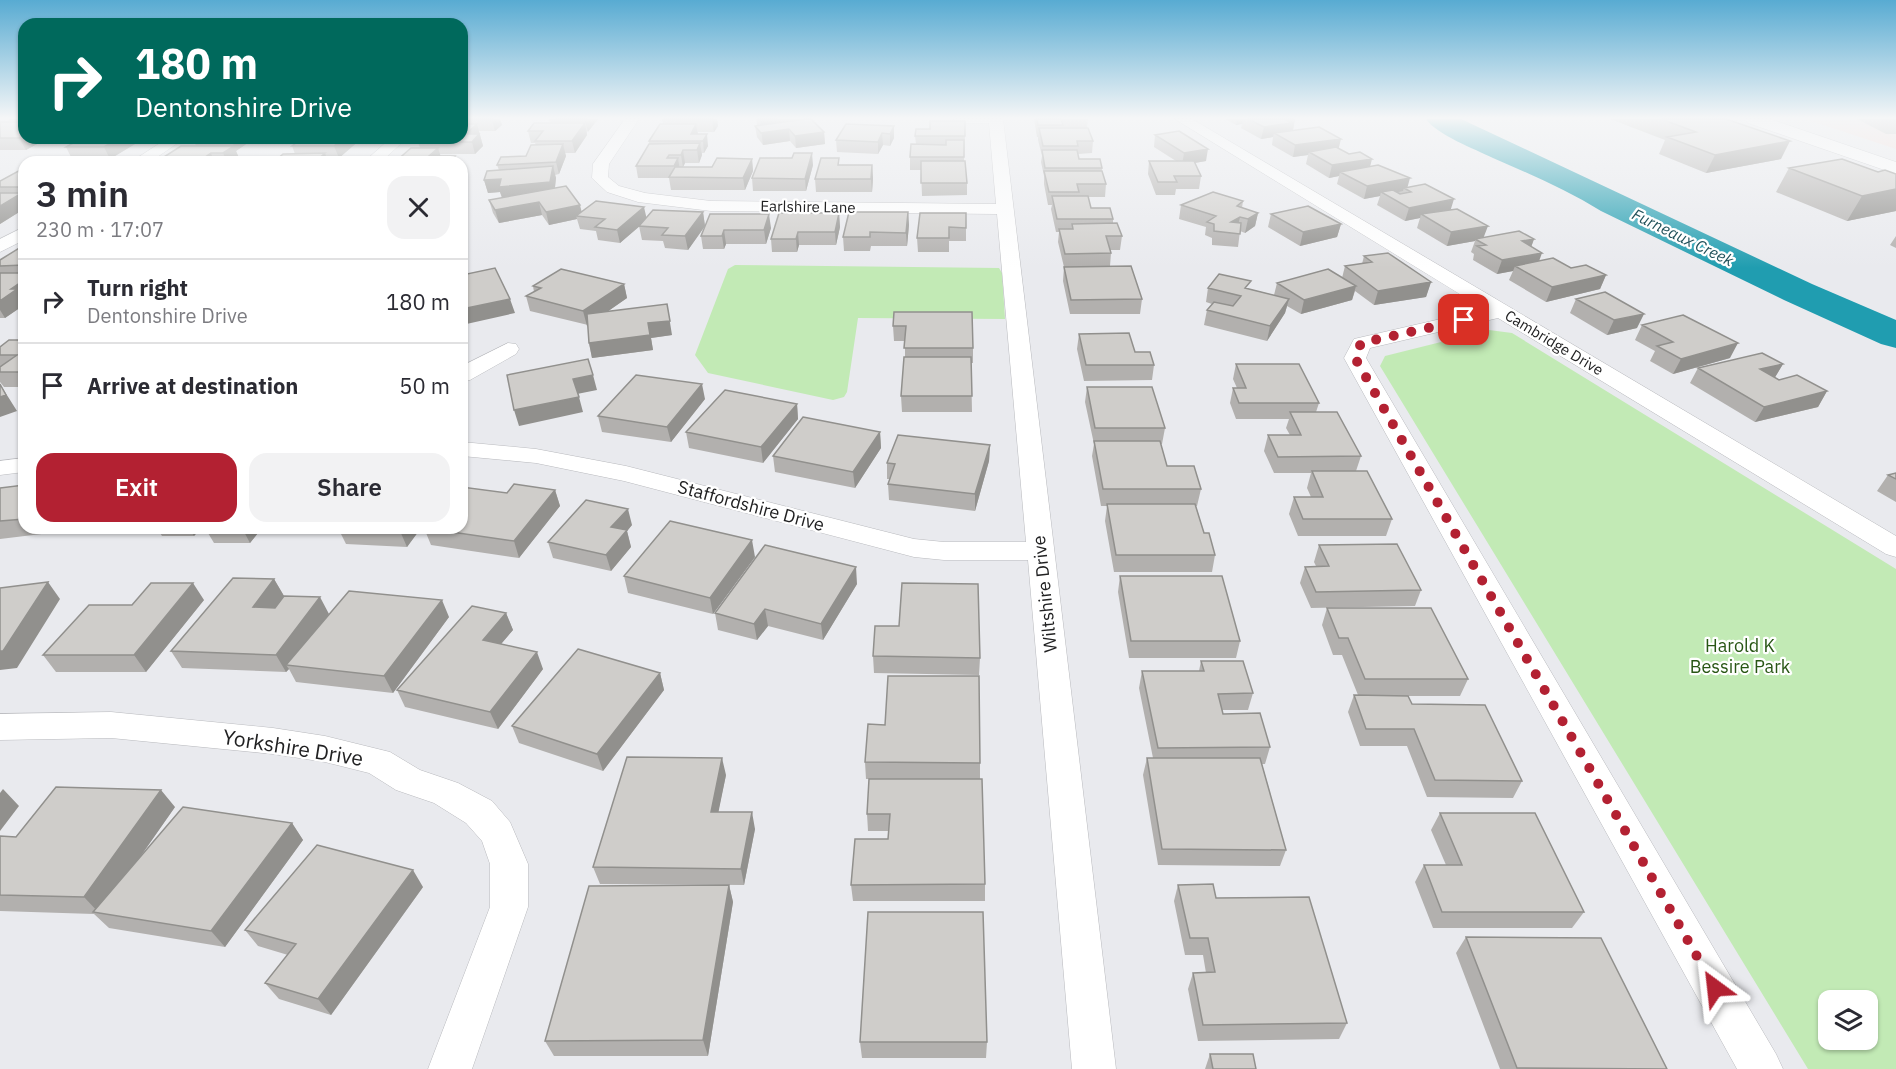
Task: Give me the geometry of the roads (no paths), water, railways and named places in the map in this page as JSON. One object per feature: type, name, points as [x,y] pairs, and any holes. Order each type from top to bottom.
[{"type":"street","name":"Earlshire Lane","points":[[601,169],[600,178],[613,189],[661,202],[711,206],[1005,209]]},
{"type":"street","name":"Wiltshire Drive","points":[[1001,169],[1094,1069]]},
{"type":"street","name":"Cambridge Drive","points":[[1265,169],[1896,548]]},
{"type":"street","points":[[0,247],[18,236]]},
{"type":"street","points":[[1502,311],[1361,343],[1355,358],[1761,1069]]},
{"type":"street","points":[[468,372],[508,349]]},
{"type":"street","name":"Staffordshire Drive","points":[[468,450],[536,456],[626,474],[914,548],[944,551],[1040,551]]},
{"type":"street","points":[[0,468],[18,466]]},
{"type":"street","name":"Yorkshire Drive","points":[[0,727],[111,725],[273,741],[325,749],[378,762],[408,780],[446,793],[478,812],[497,833],[509,864],[509,907],[450,1069]]},
{"type":"waterway","name":"Furneaux Creek","points":[[1543,169],[1798,292],[1896,335]]},
{"type":"park label","name":"Harold K Bessire Park","points":[[1740,656]]}]
